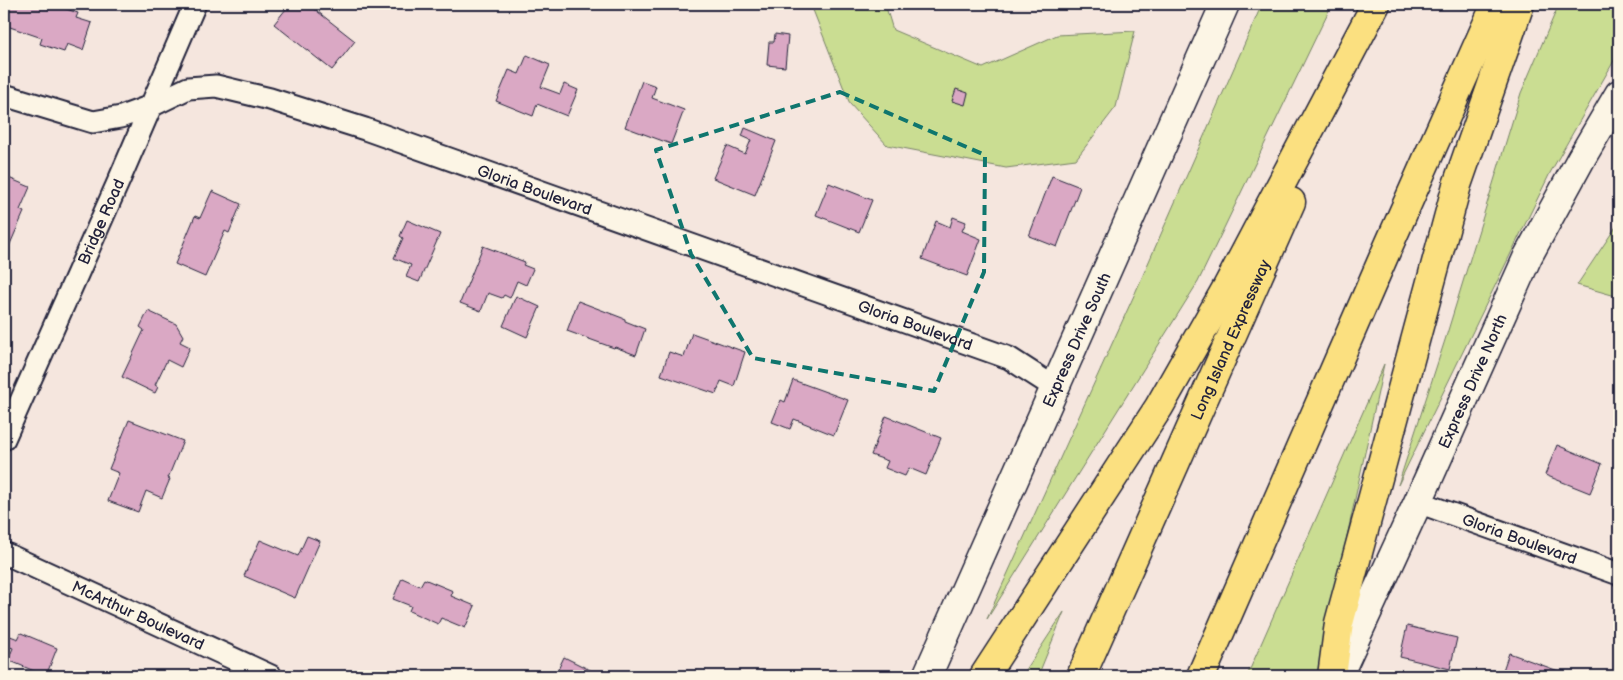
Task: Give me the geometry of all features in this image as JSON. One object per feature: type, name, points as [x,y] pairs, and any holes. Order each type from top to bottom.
[{"type":"highway","points":[[984,676],[1159,407],[1226,289],[1377,4]]},
{"type":"highway","name":"Long Island Expressway","points":[[1082,676],[1377,4]]},
{"type":"highway","points":[[1201,676],[1496,4]]},
{"type":"highway","points":[[1332,676],[1339,623],[1457,185],[1520,4]]},
{"type":"main road","name":"Express Drive South","points":[[927,676],[1225,4]]},
{"type":"main road","name":"Express Drive North","points":[[1338,676],[1528,256],[1619,94]]},
{"type":"street","name":"Bridge Road","points":[[4,439],[195,4]]},
{"type":"street","name":"Gloria Boulevard","points":[[4,95],[93,122],[121,117],[151,106],[188,88],[216,86],[270,99],[365,129],[1009,358],[1054,387]]},
{"type":"street","name":"Gloria Boulevard","points":[[1418,502],[1619,574]]},
{"type":"street","name":"McArthur Boulevard","points":[[4,553],[271,676]]},
{"type":"highlighted area","points":[[840,92],[985,155],[984,272],[934,391],[753,358],[691,254],[656,150]]},
{"type":"green space","points":[[798,4],[885,4],[893,30],[983,68],[1057,35],[1135,31],[1116,107],[1076,159],[1006,168],[887,145],[850,104],[813,10]]},
{"type":"green space","points":[[1262,4],[1332,4],[1198,282],[987,619],[1136,291]]},
{"type":"green space","points":[[1559,4],[1619,4],[1619,52],[1550,173],[1398,485],[1521,93]]},
{"type":"green space","points":[[1619,222],[1619,297],[1577,285]]},
{"type":"green space","points":[[1384,364],[1317,676],[1247,676]]},
{"type":"green space","points":[[1064,612],[1038,676],[1022,676]]},
{"type":"building","points":[[4,4],[51,4],[78,13],[76,18],[92,23],[83,50],[67,44],[64,52],[40,44],[42,38],[4,25]]},
{"type":"building","points":[[290,4],[308,4],[355,41],[332,70],[274,24]]},
{"type":"building","points":[[775,34],[788,36],[785,67],[767,65],[769,42],[774,42]]},
{"type":"building","points":[[527,55],[550,65],[541,87],[560,94],[564,84],[578,90],[567,116],[537,104],[533,116],[496,101],[509,70],[519,74]]},
{"type":"building","points":[[642,81],[656,86],[652,98],[684,110],[671,144],[625,127]]},
{"type":"building","points":[[956,89],[968,93],[965,105],[952,101]]},
{"type":"building","points":[[745,128],[776,141],[755,195],[713,178],[727,146],[745,154],[751,140],[742,136]]},
{"type":"building","points":[[4,176],[30,187],[20,210],[24,212],[4,258]]},
{"type":"building","points":[[1052,176],[1080,187],[1057,247],[1029,236]]},
{"type":"building","points":[[829,183],[872,200],[859,232],[816,215]]},
{"type":"building","points":[[212,191],[241,204],[229,233],[225,231],[205,277],[175,264],[195,216],[200,218]]},
{"type":"building","points":[[953,217],[966,222],[962,231],[981,239],[967,276],[922,259],[936,221],[950,227]]},
{"type":"building","points":[[407,220],[440,234],[419,282],[406,277],[411,265],[394,258],[403,238],[400,236]]},
{"type":"building","points":[[483,246],[525,262],[523,265],[533,269],[526,285],[517,281],[510,298],[504,295],[502,298],[488,293],[481,311],[460,303]]},
{"type":"building","points":[[516,296],[540,307],[527,337],[503,326]]},
{"type":"building","points":[[578,301],[625,319],[625,321],[645,329],[636,355],[567,331]]},
{"type":"building","points":[[148,311],[176,324],[183,336],[180,342],[190,347],[181,367],[167,360],[155,385],[158,387],[155,393],[122,377],[144,330],[140,327]]},
{"type":"building","points":[[692,333],[745,352],[734,386],[721,381],[716,394],[661,375],[669,352],[684,357]]},
{"type":"building","points":[[793,380],[848,400],[834,435],[794,419],[790,429],[772,422],[781,400],[785,402]]},
{"type":"building","points":[[886,416],[941,438],[926,475],[909,468],[905,476],[885,468],[888,461],[871,455]]},
{"type":"building","points":[[129,420],[183,441],[162,498],[146,491],[138,512],[108,501],[119,473],[109,469]]},
{"type":"building","points":[[1557,445],[1602,464],[1590,493],[1545,475]]},
{"type":"building","points":[[307,536],[320,541],[295,598],[244,576],[260,540],[298,556]]},
{"type":"building","points":[[402,578],[420,586],[424,579],[453,591],[451,596],[475,606],[465,628],[441,618],[438,624],[409,611],[411,606],[393,599]]},
{"type":"building","points":[[4,623],[9,625],[5,634],[18,639],[21,633],[57,648],[46,676],[8,660],[13,648],[4,645]]},
{"type":"building","points":[[1407,626],[1457,638],[1450,669],[1400,657]]},
{"type":"building","points":[[1509,653],[1572,676],[1501,676]]},
{"type":"building","points":[[564,657],[594,672],[592,676],[555,676]]}]
